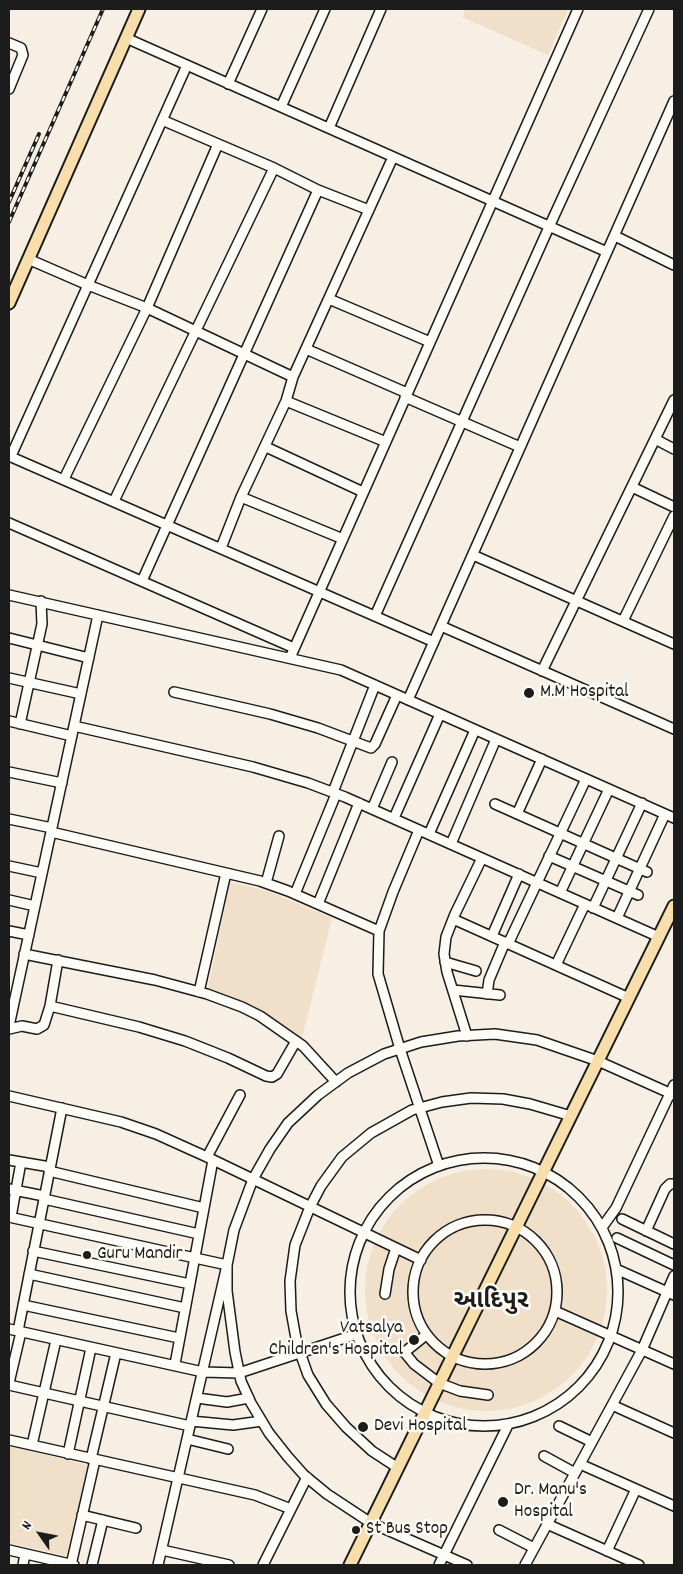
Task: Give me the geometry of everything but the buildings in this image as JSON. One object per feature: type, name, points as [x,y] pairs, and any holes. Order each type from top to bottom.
[{"type":"main road","points":[[9,303],[139,9]]},
{"type":"main road","points":[[546,1173],[571,1116],[600,1062],[674,906]]},
{"type":"main road","points":[[350,1565],[373,1524],[600,1062],[674,917]]},
{"type":"main road","points":[[355,1565],[398,1468],[428,1413]]},
{"type":"street","points":[[228,84],[262,9]]},
{"type":"street","points":[[281,107],[325,9]]},
{"type":"street","points":[[329,128],[381,9]]},
{"type":"street","points":[[290,658],[578,9]]},
{"type":"street","points":[[376,616],[549,226],[649,9]]},
{"type":"street","points":[[126,38],[607,252]]},
{"type":"street","points":[[9,43],[21,48],[23,55],[10,83]]},
{"type":"street","points":[[187,65],[10,456],[434,642]]},
{"type":"street","points":[[408,700],[674,101]]},
{"type":"street","points":[[162,120],[274,168],[318,190],[369,210]]},
{"type":"street","points":[[64,479],[147,308],[218,144]]},
{"type":"street","points":[[221,548],[241,497],[286,401],[293,377],[393,157]]},
{"type":"street","points":[[114,501],[274,168]]},
{"type":"street","points":[[142,581],[318,190]]},
{"type":"street","points":[[614,236],[673,262]]},
{"type":"street","points":[[28,259],[147,308],[293,377]]},
{"type":"street","points":[[329,299],[430,342]]},
{"type":"street","points":[[306,350],[520,447]]},
{"type":"street","points":[[542,670],[674,400]]},
{"type":"street","points":[[286,401],[386,442]]},
{"type":"street","points":[[655,440],[674,449]]},
{"type":"street","points":[[266,447],[364,492]]},
{"type":"street","points":[[632,487],[674,507]]},
{"type":"street","points":[[241,497],[342,539]]},
{"type":"street","points":[[623,621],[674,516]]},
{"type":"street","points":[[9,523],[294,648]]},
{"type":"street","points":[[473,554],[674,642]]},
{"type":"street","points":[[9,595],[342,670],[674,818]]},
{"type":"street","points":[[20,724],[42,624],[41,602]]},
{"type":"street","points":[[58,960],[46,1021],[40,1028],[22,1026],[9,1028],[11,1006],[35,906],[98,615]]},
{"type":"street","points":[[441,626],[674,729]]},
{"type":"street","points":[[9,638],[89,658]]},
{"type":"street","points":[[9,678],[81,694]]},
{"type":"street","points":[[295,894],[375,685]]},
{"type":"street","points":[[174,692],[270,714],[318,728],[368,748],[373,747],[397,695]]},
{"type":"street","points":[[394,818],[440,714]]},
{"type":"street","points":[[9,721],[72,736]]},
{"type":"street","points":[[74,726],[253,768],[308,783],[394,818],[659,937]]},
{"type":"street","points":[[428,834],[475,730]]},
{"type":"street","points":[[451,844],[496,739]]},
{"type":"street","points":[[517,814],[542,759]]},
{"type":"street","points":[[372,809],[392,762]]},
{"type":"street","points":[[9,772],[62,783]]},
{"type":"street","points":[[487,994],[489,980],[586,778]]},
{"type":"street","points":[[560,893],[609,789]]},
{"type":"street","points":[[318,904],[359,803]]},
{"type":"street","points":[[495,804],[644,870]]},
{"type":"street","points":[[556,965],[589,906],[606,881],[642,804]]},
{"type":"street","points":[[617,918],[634,893],[665,814]]},
{"type":"street","points":[[9,819],[266,883],[379,930]]},
{"type":"street","points":[[419,830],[379,930],[378,974],[400,1049],[439,1166]]},
{"type":"street","points":[[266,883],[279,836]]},
{"type":"street","points":[[549,856],[634,893]]},
{"type":"street","points":[[467,1036],[444,954],[446,937],[453,919],[482,858]]},
{"type":"street","points":[[9,866],[42,874]]},
{"type":"street","points":[[199,992],[226,873]]},
{"type":"street","points":[[492,936],[519,874]]},
{"type":"street","points":[[9,900],[35,906]]},
{"type":"street","points":[[453,919],[629,998]]},
{"type":"street","points":[[9,931],[28,935]]},
{"type":"street","points":[[24,954],[155,980],[199,992],[242,1007],[260,1016],[296,1040],[336,1082]]},
{"type":"street","points":[[445,962],[476,971]]},
{"type":"street","points":[[453,990],[500,996]]},
{"type":"street","points":[[50,1006],[140,1027],[185,1041],[272,1077],[277,1074],[296,1040]]},
{"type":"street","points":[[158,1565],[228,1265],[234,1230],[252,1179],[270,1149],[288,1123],[318,1095],[348,1073],[384,1054],[421,1042],[495,1034],[537,1040],[600,1062],[673,1091],[616,1208],[603,1226]]},
{"type":"street","points":[[175,1364],[204,1208],[210,1158],[240,1095]]},
{"type":"street","points":[[9,1096],[140,1128],[210,1158],[421,1260]]},
{"type":"street","points":[[398,1468],[372,1451],[346,1427],[326,1404],[308,1375],[300,1353],[291,1311],[290,1281],[295,1245],[310,1207],[321,1186],[342,1157],[371,1133],[412,1110],[442,1102],[471,1098],[503,1099],[530,1104],[571,1116]]},
{"type":"street","points":[[62,1108],[23,1305],[16,1331],[9,1384],[80,1401],[191,1423],[233,1425],[262,1421]]},
{"type":"street","points":[[469,1158],[497,1159],[523,1164],[546,1173],[567,1187],[585,1202],[603,1226],[616,1269],[618,1291],[613,1337],[599,1362],[572,1394],[553,1408],[532,1418],[508,1425],[479,1426],[453,1422],[428,1413],[400,1396],[383,1379],[360,1343],[351,1314],[350,1276],[355,1254],[364,1233],[381,1207],[401,1186],[439,1166],[469,1158]]},
{"type":"street","points":[[9,1160],[204,1208]]},
{"type":"street","points":[[21,1162],[12,1189],[10,1217],[228,1265]]},
{"type":"street","points":[[646,1230],[665,1189],[670,1184],[674,1184]]},
{"type":"street","points":[[12,1189],[199,1234]]},
{"type":"street","points":[[622,1219],[674,1244]]},
{"type":"street","points":[[481,1220],[497,1221],[518,1228],[535,1240],[544,1250],[556,1277],[555,1311],[545,1333],[535,1345],[512,1360],[481,1365],[454,1358],[441,1350],[426,1335],[416,1314],[412,1290],[414,1276],[421,1260],[444,1232],[456,1226],[481,1220]]},
{"type":"street","points":[[617,1238],[674,1265]]},
{"type":"street","points":[[385,1294],[389,1269],[396,1248]]},
{"type":"street","points":[[33,1251],[190,1284]]},
{"type":"street","points":[[228,1265],[227,1291],[241,1381],[262,1421],[288,1457],[307,1477],[340,1503],[373,1524],[467,1565]]},
{"type":"street","points":[[616,1269],[671,1293]]},
{"type":"street","points":[[29,1274],[185,1308]]},
{"type":"street","points":[[525,1565],[642,1350],[671,1293],[674,1276]]},
{"type":"street","points":[[23,1305],[180,1338]]},
{"type":"street","points":[[555,1311],[674,1364]]},
{"type":"street","points":[[16,1331],[175,1364],[203,1372],[239,1373],[357,1334]]},
{"type":"street","points":[[426,1335],[408,1349],[406,1353],[414,1364],[441,1384],[460,1391],[488,1395]]},
{"type":"street","points":[[32,1445],[56,1340]]},
{"type":"street","points":[[68,1454],[91,1348]]},
{"type":"street","points":[[9,1550],[72,1565],[116,1353]]},
{"type":"street","points":[[197,1398],[228,1402],[249,1398]]},
{"type":"street","points":[[612,1405],[674,1433]]},
{"type":"street","points":[[439,1565],[508,1425]]},
{"type":"street","points":[[559,1426],[592,1442]]},
{"type":"street","points":[[187,1438],[228,1449]]},
{"type":"street","points":[[9,1440],[255,1495],[291,1509]]},
{"type":"street","points":[[544,1456],[575,1473]]},
{"type":"street","points":[[580,1464],[674,1506]]},
{"type":"street","points":[[263,1565],[307,1477]]},
{"type":"street","points":[[607,1551],[636,1489]]},
{"type":"street","points":[[82,1515],[136,1528]]},
{"type":"street","points":[[92,1565],[103,1520]]},
{"type":"street","points":[[548,1524],[639,1565]]},
{"type":"street","points":[[499,1530],[534,1548]]},
{"type":"street","points":[[162,1550],[229,1565]]},
{"type":"street","points":[[23,1565],[26,1554]]},
{"type":"shaded area","points":[[466,9],[568,9],[548,55],[462,17]]},
{"type":"shaded area","points":[[230,882],[268,891],[332,918],[302,1038],[257,1008],[208,988]]},
{"type":"shaded area","points":[[486,1169],[510,1171],[532,1178],[553,1189],[572,1204],[587,1223],[598,1244],[605,1266],[607,1290],[605,1314],[598,1336],[587,1357],[572,1376],[553,1391],[532,1402],[510,1409],[486,1411],[462,1409],[440,1402],[419,1391],[400,1376],[385,1357],[374,1336],[367,1314],[365,1290],[367,1266],[374,1244],[385,1223],[400,1204],[419,1189],[440,1178],[462,1171]]},
{"type":"shaded area","points":[[9,1446],[88,1465],[66,1556],[9,1543]]},
{"type":"railway","points":[[9,222],[103,9]]},
{"type":"railway","points":[[9,202],[39,134]]},
{"type":"place","name":"M.M Hospital","points":[[529,693]]},
{"type":"place","name":"Guru Mandir","points":[[87,1255]]},
{"type":"place","name":"Vatsalya Children's Hospital","points":[[414,1340]]},
{"type":"place","name":"Devi Hospital","points":[[363,1427]]},
{"type":"place","name":"Dr. Manu's Hospital","points":[[503,1502]]},
{"type":"place","name":"St Bus Stop","points":[[356,1530]]},
{"type":"district","name":"આદિપુર","points":[[491,1304]]}]
